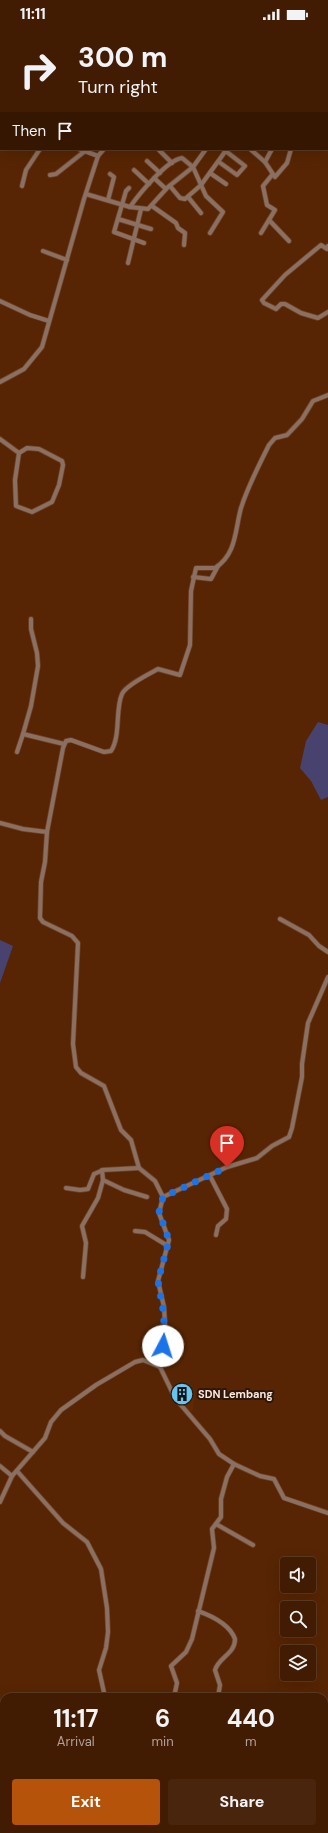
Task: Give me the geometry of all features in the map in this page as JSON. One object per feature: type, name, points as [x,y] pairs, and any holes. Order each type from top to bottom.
[{"type":"street","points":[[22,186],[26,170],[39,150]]},
{"type":"street","points":[[82,150],[98,156]]},
{"type":"street","points":[[0,382],[24,370],[36,357],[45,339],[56,294],[86,194],[98,156],[103,150]]},
{"type":"street","points":[[159,150],[172,163]]},
{"type":"street","points":[[86,194],[130,207],[148,209],[166,189],[193,167],[205,150]]},
{"type":"street","points":[[170,186],[180,198],[185,199],[201,185],[219,162],[225,150],[245,166],[237,175],[219,162]]},
{"type":"street","points":[[251,150],[265,162],[276,177],[287,163],[291,150]]},
{"type":"street","points":[[265,162],[271,150]]},
{"type":"street","points":[[50,174],[56,174],[85,151]]},
{"type":"street","points":[[130,207],[154,178],[172,163],[182,158],[193,167],[206,196],[223,212],[210,233]]},
{"type":"street","points":[[147,160],[160,173]]},
{"type":"street","points":[[134,170],[149,184]]},
{"type":"street","points":[[210,173],[226,184]]},
{"type":"street","points":[[261,233],[275,210],[267,205],[263,186],[272,173]]},
{"type":"street","points":[[108,200],[114,177],[110,174]]},
{"type":"street","points":[[154,178],[166,189]]},
{"type":"street","points":[[129,188],[126,191],[114,232],[144,243]]},
{"type":"street","points":[[188,197],[201,213]]},
{"type":"street","points":[[152,206],[176,223],[178,228],[185,233],[184,245]]},
{"type":"street","points":[[128,262],[141,209]]},
{"type":"street","points":[[118,219],[151,229]]},
{"type":"street","points":[[269,220],[289,241]]},
{"type":"street","points":[[328,246],[327,249],[321,246],[300,262],[262,300],[276,309],[281,304],[285,304],[301,313],[318,318],[328,312]]},
{"type":"street","points":[[42,250],[67,260]]},
{"type":"street","points":[[0,301],[30,315],[49,321]]},
{"type":"street","points":[[193,577],[211,579],[219,565],[226,557],[236,537],[241,508],[269,445],[274,438],[285,436],[296,428],[313,401],[328,395]]},
{"type":"street","points":[[0,439],[19,453]]},
{"type":"street","points":[[27,448],[39,450],[62,462],[63,465],[59,485],[52,502],[32,512],[18,508],[15,503],[16,473],[19,453],[27,448]]},
{"type":"street","points":[[23,734],[64,744],[71,740],[104,752],[111,751],[117,732],[121,697],[125,691],[158,669],[180,675],[190,645],[191,591],[196,568],[212,568],[219,565]]},
{"type":"street","points":[[16,752],[31,706],[38,666],[31,619]]},
{"type":"street","points":[[64,744],[47,832],[45,862],[41,882],[40,918],[43,922],[72,936],[78,943],[73,1044],[76,1067],[81,1073],[104,1086],[121,1130],[131,1140],[139,1168],[155,1181],[163,1197],[159,1212],[168,1237],[168,1246],[158,1281],[164,1307],[165,1324],[160,1368],[175,1398],[210,1439],[219,1454],[234,1464],[260,1476],[274,1479],[282,1496],[287,1499],[328,1513]]},
{"type":"street","points":[[0,823],[23,829],[47,832]]},
{"type":"street","points":[[280,919],[309,935],[319,946],[328,952]]},
{"type":"street","points":[[163,1197],[182,1186],[210,1176],[233,1164],[257,1158],[272,1146],[289,1137],[302,1077],[302,1064],[308,1024],[328,977]]},
{"type":"street","points":[[66,1188],[80,1190],[88,1189],[94,1174],[104,1169],[139,1168]]},
{"type":"street","points":[[83,1277],[86,1243],[82,1226],[98,1198],[103,1180],[101,1171]]},
{"type":"street","points":[[210,1176],[227,1210],[226,1219],[218,1226],[216,1235]]},
{"type":"street","points":[[103,1180],[124,1190],[147,1197]]},
{"type":"street","points":[[135,1231],[145,1232],[168,1246]]},
{"type":"street","points":[[0,1502],[12,1476],[40,1444],[54,1417],[96,1385],[135,1362],[143,1360],[160,1368]]},
{"type":"street","points":[[0,1431],[5,1436],[32,1452]]},
{"type":"street","points":[[175,1693],[177,1683],[171,1665],[180,1659],[190,1646],[209,1572],[214,1544],[212,1530],[221,1517],[221,1499],[227,1477],[234,1464]]},
{"type":"street","points":[[0,1466],[12,1476]]},
{"type":"street","points":[[17,1471],[24,1481],[54,1511],[63,1523],[87,1542],[102,1569],[107,1608],[108,1632],[99,1676],[104,1693]]},
{"type":"street","points":[[216,1524],[253,1545]]},
{"type":"street","points":[[198,1611],[218,1621],[230,1631],[235,1639],[231,1652],[220,1661],[215,1670],[220,1686],[219,1693]]},
{"type":"shaded area","points":[[318,722],[328,725],[328,797],[321,800],[311,781],[300,768],[306,741]]},
{"type":"shaded area","points":[[0,940],[13,946],[0,983]]},
{"type":"shaded area","points":[[181,1385],[195,1391],[193,1410],[188,1414],[175,1398]]},
{"type":"place","name":"SDN Lembang","points":[[182,1394]]},
{"type":"route","points":[[163,1346],[165,1324],[164,1307],[158,1289],[158,1281],[169,1240],[160,1218],[160,1205],[163,1197],[182,1186],[210,1176],[227,1167]]}]
